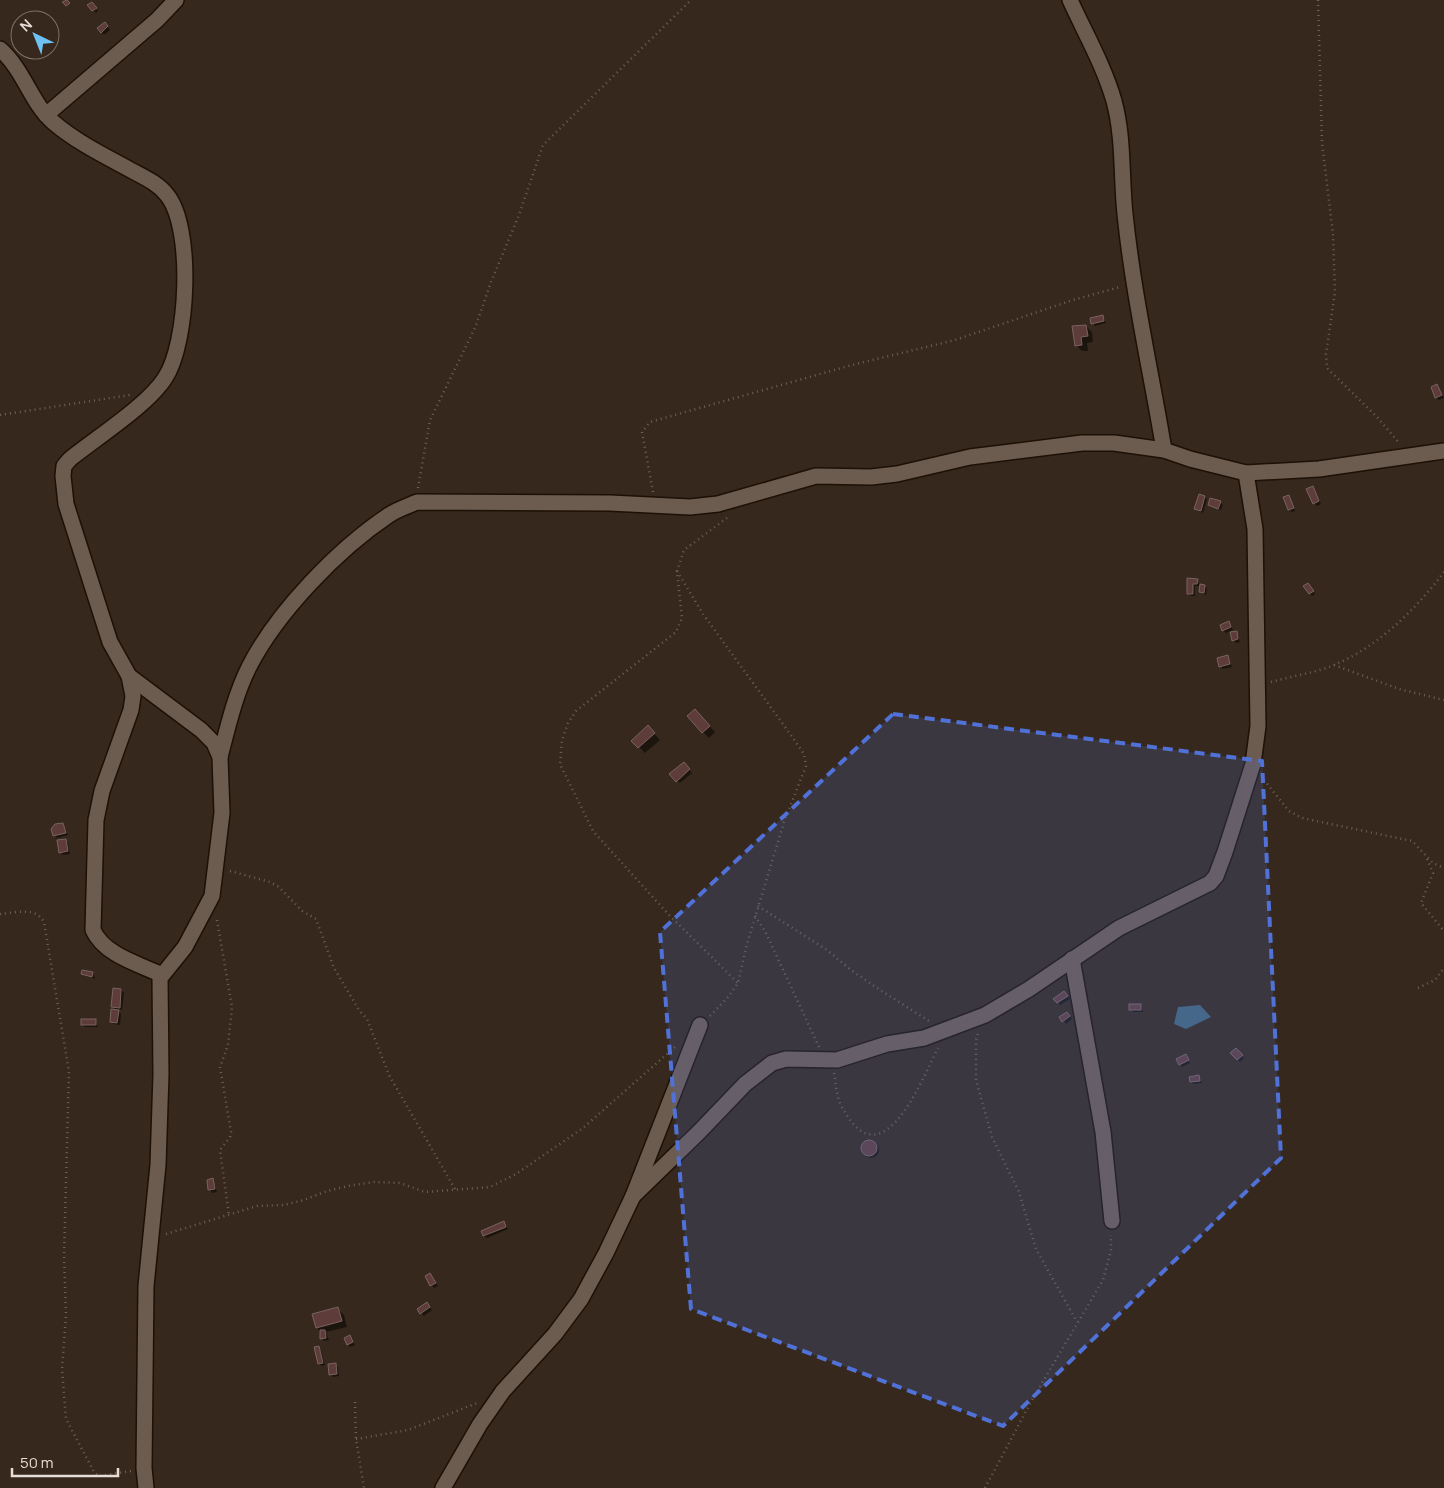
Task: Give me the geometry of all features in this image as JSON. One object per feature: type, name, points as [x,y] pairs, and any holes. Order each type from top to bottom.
[{"type":"street","points":[[46,115],[157,20],[176,0]]},
{"type":"street","points":[[1070,0],[1101,65],[1114,102],[1121,144],[1124,213],[1134,283],[1164,450]]},
{"type":"street","points":[[0,49],[20,71],[46,115],[73,138],[155,183],[168,196],[178,216],[187,266],[178,350],[166,377],[154,393],[70,458],[64,466],[63,476],[66,504],[110,642],[129,676],[133,696],[131,710],[102,791],[96,820],[93,930],[100,941],[111,951],[162,975]]},
{"type":"street","points":[[146,1488],[144,1468],[146,1286],[158,1165],[161,1074],[160,981],[162,975],[185,947],[212,896],[222,813],[220,757],[232,708],[249,667],[265,640],[306,589],[348,545],[391,514],[417,502],[690,507],[718,504],[816,476],[871,477],[897,474],[938,462],[1043,446],[1082,443],[1114,444],[1164,450],[1190,459],[1246,473],[1319,469],[1409,454],[1444,451]]},
{"type":"street","points":[[633,1196],[758,1072],[772,1063],[786,1059],[837,1060],[887,1044],[924,1038],[985,1015],[1030,989],[1119,928],[1210,883],[1216,876],[1253,764],[1258,726],[1255,530],[1246,473]]},
{"type":"street","points":[[129,676],[201,730],[214,743],[220,757]]},
{"type":"street","points":[[1072,959],[1103,1132],[1112,1221]]},
{"type":"street","points":[[443,1488],[480,1424],[503,1391],[555,1334],[581,1298],[606,1253],[633,1196],[700,1025]]},
{"type":"path","points":[[417,502],[420,468],[426,447],[430,420],[475,328],[491,282],[519,215],[542,145],[691,0]]},
{"type":"path","points":[[1318,0],[1322,143],[1333,234],[1335,292],[1326,354],[1328,368],[1377,417],[1409,454]]},
{"type":"path","points":[[656,505],[642,432],[650,422],[852,365],[964,338],[1072,300],[1134,283]]},
{"type":"path","points":[[0,414],[110,396],[154,393]]},
{"type":"path","points":[[728,517],[684,550],[677,571],[682,618],[676,632],[576,711],[568,722],[562,740],[560,764],[593,830],[668,914],[738,983]]},
{"type":"path","points":[[677,571],[703,614],[804,754],[806,766],[784,822],[755,916],[738,983],[718,1009],[700,1025]]},
{"type":"path","points":[[1258,685],[1334,665],[1371,645],[1399,621],[1444,572]]},
{"type":"path","points":[[1334,665],[1399,690],[1444,700]]},
{"type":"path","points":[[1253,764],[1277,798],[1289,811],[1302,818],[1412,841],[1425,855],[1444,868]]},
{"type":"path","points":[[1425,855],[1433,873],[1421,903],[1444,931]]},
{"type":"path","points":[[216,868],[270,882],[279,887],[302,911],[316,919],[334,968],[359,1010],[367,1019],[389,1075],[455,1188]]},
{"type":"path","points":[[755,916],[765,931],[825,1060],[834,1074],[838,1094],[846,1112],[856,1127],[864,1134],[872,1137],[882,1134],[906,1109],[947,1030],[880,990],[851,970],[827,950],[758,906]]},
{"type":"path","points":[[0,914],[30,912],[38,914],[44,922],[69,1072],[64,1256],[66,1314],[62,1369],[66,1419],[94,1472],[99,1476],[144,1468]]},
{"type":"path","points":[[216,916],[232,1007],[228,1045],[220,1067],[231,1132],[230,1137],[220,1150],[229,1215]]},
{"type":"path","points":[[1418,988],[1435,980],[1444,968]]},
{"type":"path","points":[[985,1015],[976,1040],[976,1080],[982,1108],[992,1137],[1019,1192],[1036,1249],[1077,1322]]},
{"type":"path","points":[[150,1239],[257,1206],[304,1200],[327,1191],[356,1184],[400,1183],[425,1192],[455,1188],[490,1187],[516,1174],[583,1128],[678,1044]]},
{"type":"path","points":[[985,1488],[1032,1400],[1103,1280],[1111,1250],[1112,1221]]},
{"type":"path","points":[[356,1439],[408,1430],[481,1401]]},
{"type":"path","points":[[355,1402],[356,1439],[364,1488]]},
{"type":"highlighted area","points":[[893,714],[1262,761],[1281,1158],[1003,1426],[691,1309],[660,932]]},
{"type":"water","points":[[1200,1005],[1211,1017],[1186,1029],[1174,1024],[1178,1007]]},
{"type":"building","points":[[67,0],[70,3],[66,6],[62,2]]},
{"type":"building","points":[[92,2],[97,8],[92,11],[87,5]]},
{"type":"building","points":[[105,22],[108,26],[101,33],[97,28]]},
{"type":"building","points":[[1103,315],[1104,321],[1091,324],[1090,318]]},
{"type":"building","points":[[1086,325],[1088,336],[1081,337],[1082,345],[1075,346],[1072,326]]},
{"type":"building","points":[[1437,384],[1442,395],[1435,398],[1431,387]]},
{"type":"building","points":[[1313,486],[1319,501],[1313,504],[1306,489]]},
{"type":"building","points":[[1199,494],[1205,496],[1201,511],[1194,509]]},
{"type":"building","points":[[1289,495],[1294,508],[1288,510],[1283,497]]},
{"type":"building","points":[[1210,498],[1221,501],[1218,509],[1208,505]]},
{"type":"building","points":[[1187,578],[1198,579],[1197,584],[1193,584],[1193,594],[1187,594]]},
{"type":"building","points":[[1308,583],[1314,591],[1309,594],[1303,586]]},
{"type":"building","points":[[1200,584],[1205,585],[1204,593],[1199,592]]},
{"type":"building","points":[[1229,621],[1231,627],[1222,631],[1220,625]]},
{"type":"building","points":[[1237,631],[1238,639],[1232,641],[1230,632]]},
{"type":"building","points":[[1228,655],[1230,664],[1219,667],[1217,658]]},
{"type":"building","points":[[695,709],[710,726],[702,733],[687,716]]},
{"type":"building","points":[[648,725],[655,733],[638,748],[631,741]]},
{"type":"building","points":[[684,762],[690,769],[676,782],[669,774]]},
{"type":"building","points":[[63,823],[66,833],[53,836],[51,829],[55,824]]},
{"type":"building","points":[[66,839],[68,851],[59,853],[57,840]]},
{"type":"building","points":[[82,970],[93,972],[92,977],[81,974]]},
{"type":"building","points":[[113,988],[121,989],[120,1008],[111,1007]]},
{"type":"building","points":[[1064,991],[1068,996],[1057,1003],[1053,999]]},
{"type":"building","points":[[1129,1004],[1141,1004],[1141,1010],[1129,1010]]},
{"type":"building","points":[[111,1009],[119,1010],[117,1023],[110,1022]]},
{"type":"building","points":[[1067,1012],[1070,1016],[1062,1022],[1059,1017]]},
{"type":"building","points":[[81,1019],[96,1019],[96,1025],[81,1025]]},
{"type":"building","points":[[1236,1048],[1243,1055],[1237,1060],[1230,1053]]},
{"type":"building","points":[[1186,1054],[1189,1060],[1179,1065],[1176,1059]]},
{"type":"building","points":[[1199,1075],[1200,1081],[1190,1082],[1189,1077]]},
{"type":"building","points":[[866,1140],[872,1140],[877,1145],[875,1154],[866,1156],[861,1151],[861,1145]]},
{"type":"building","points":[[213,1178],[215,1189],[208,1190],[207,1180]]},
{"type":"building","points":[[504,1221],[506,1227],[483,1236],[481,1231]]},
{"type":"building","points":[[430,1273],[436,1283],[430,1286],[425,1276]]},
{"type":"building","points":[[427,1302],[430,1307],[420,1314],[417,1309]]},
{"type":"building","points":[[338,1307],[342,1321],[316,1328],[312,1314]]},
{"type":"building","points":[[320,1330],[325,1330],[326,1338],[320,1339]]},
{"type":"building","points":[[350,1335],[353,1342],[347,1345],[344,1338]]},
{"type":"building","points":[[319,1346],[323,1363],[318,1364],[314,1347]]},
{"type":"building","points":[[336,1363],[337,1374],[329,1375],[328,1364]]}]
